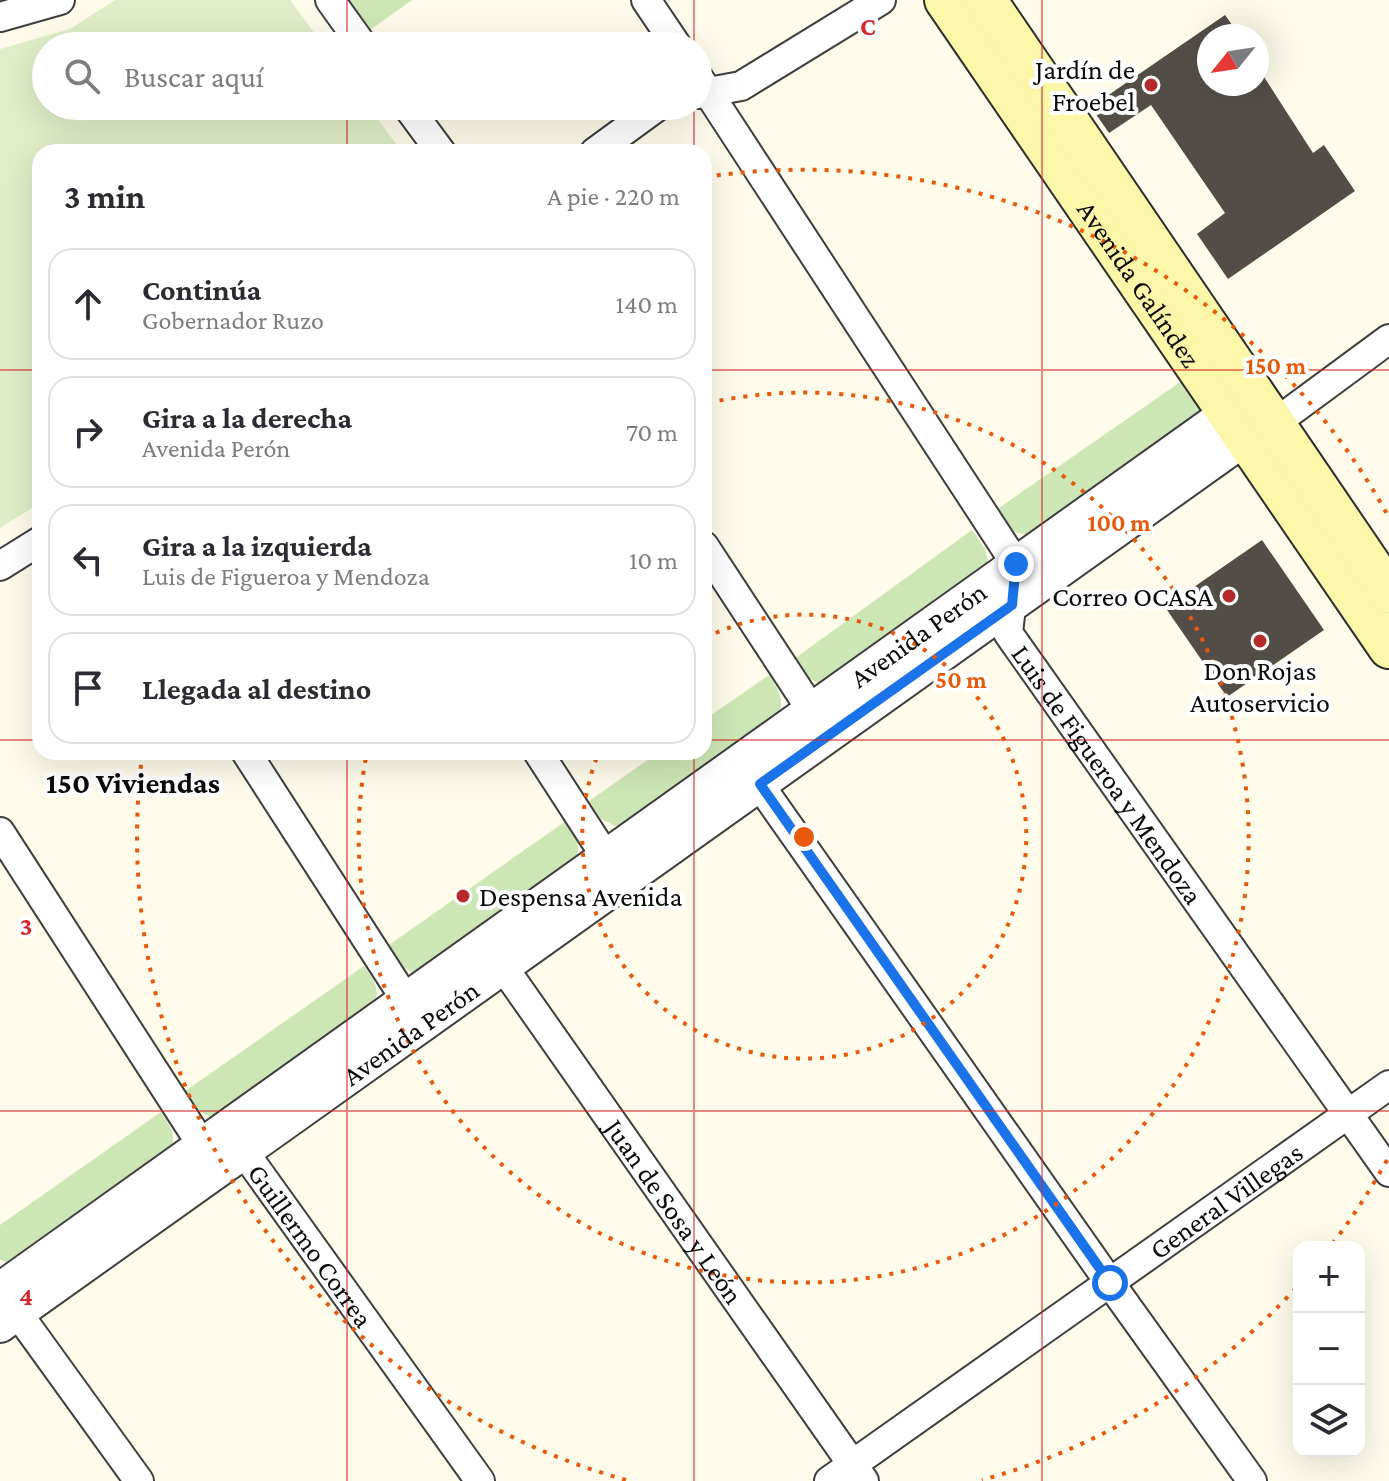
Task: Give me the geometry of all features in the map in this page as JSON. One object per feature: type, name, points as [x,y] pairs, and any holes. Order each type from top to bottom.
[{"type":"main road","name":"Avenida Galíndez","points":[[945,0],[1249,425],[1389,592]]},
{"type":"main road","name":"Avenida Galíndez","points":[[986,0],[1389,648]]},
{"type":"street","points":[[15,9],[60,0]]},
{"type":"street","points":[[330,0],[353,32]]},
{"type":"street","points":[[646,0],[668,32]]},
{"type":"street","points":[[712,87],[741,86],[881,0]]},
{"type":"street","points":[[712,103],[1016,564]]},
{"type":"street","points":[[417,120],[435,144]]},
{"type":"street","points":[[606,144],[639,120]]},
{"type":"street","points":[[1249,425],[1389,339]]},
{"type":"street","name":"Avenida Perón","points":[[5,1304],[244,1152],[495,955],[819,723],[1016,564],[1249,425]]},
{"type":"street","name":"Avenida Perón","points":[[819,723],[1012,605],[1249,425]]},
{"type":"street","points":[[0,566],[32,546]]},
{"type":"street","points":[[712,558],[819,723]]},
{"type":"street","name":"Luis de Figueroa y Mendoza","points":[[1016,564],[1008,633],[1389,1172]]},
{"type":"street","points":[[251,760],[406,1000]]},
{"type":"street","points":[[543,760],[606,857]]},
{"type":"street","points":[[751,772],[1252,1481]]},
{"type":"street","name":"Avenida Perón","points":[[5,1304],[202,1145],[406,1000],[495,955],[606,857],[751,772]]},
{"type":"street","points":[[0,832],[202,1145]]},
{"type":"street","name":"Juan de Sosa y León","points":[[495,955],[858,1473]]},
{"type":"street","name":"General Villegas","points":[[829,1481],[858,1473],[1110,1283],[1389,1085]]},
{"type":"street","name":"Guillermo Correa","points":[[202,1145],[244,1152],[480,1481]]},
{"type":"street","points":[[5,1304],[139,1481]]},
{"type":"green space","points":[[115,0],[290,0],[314,32],[60,32],[70,29]]},
{"type":"green space","points":[[349,0],[412,0],[370,30]]},
{"type":"green space","points":[[32,40],[32,120],[378,120],[396,144],[32,144],[32,508],[0,528],[0,49]]},
{"type":"green space","points":[[1186,378],[1196,392],[1200,411],[1193,422],[1039,533],[1018,533],[1005,523],[996,510]]},
{"type":"green space","points":[[972,530],[985,549],[988,560],[982,571],[820,684],[805,676],[794,659]]},
{"type":"green space","points":[[769,675],[781,700],[778,718],[632,823],[615,826],[600,818],[589,801],[648,760],[712,760],[712,714]]},
{"type":"green space","points":[[566,821],[577,841],[575,864],[429,969],[412,972],[397,964],[386,947]]},
{"type":"green space","points":[[364,966],[376,986],[373,1008],[228,1114],[210,1117],[195,1109],[184,1092]]},
{"type":"green space","points":[[161,1112],[172,1132],[170,1154],[25,1259],[7,1263],[0,1259],[0,1225]]},
{"type":"building","points":[[1225,15],[1231,24],[1212,24]]},
{"type":"building","points":[[1197,34],[1197,96],[1269,96],[1269,85],[1313,153],[1324,145],[1355,191],[1228,279],[1197,234],[1225,213],[1151,105],[1109,133],[1091,107]]},
{"type":"building","points":[[1262,540],[1324,630],[1227,697],[1165,607]]},
{"type":"place","name":"Jardín de Froebel","points":[[1151,85]]},
{"type":"place","name":"Correo OCASA","points":[[1229,596]]},
{"type":"place","name":"Don Rojas Autoservicio","points":[[1260,641]]},
{"type":"place","name":"Despensa Avenida","points":[[463,896]]},
{"type":"district","name":"150 Viviendas","points":[[133,782]]},
{"type":"route","points":[[1016,564],[1012,605],[760,784],[1110,1283]]}]
